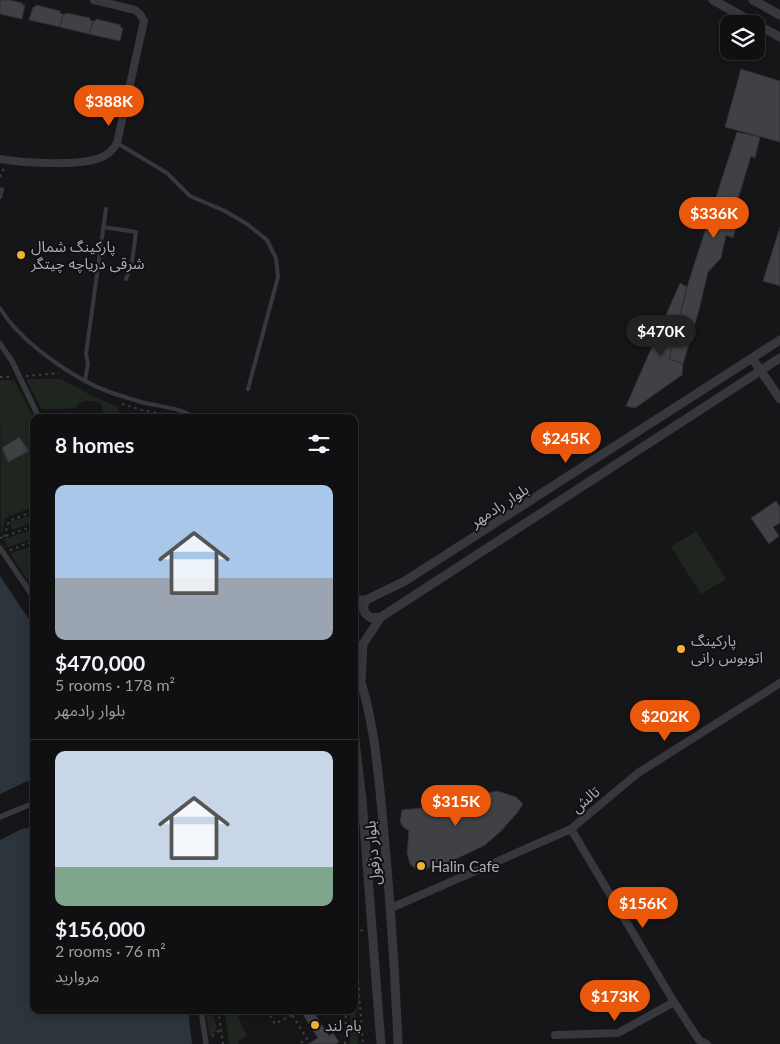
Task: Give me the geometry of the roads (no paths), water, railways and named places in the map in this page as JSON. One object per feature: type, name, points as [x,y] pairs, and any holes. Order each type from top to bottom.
[{"type":"street","points":[[4,160],[50,163],[92,160],[104,157],[118,143],[144,21],[140,14],[128,4],[112,4],[94,0]]},
{"type":"street","points":[[713,0],[740,15]]},
{"type":"street","points":[[753,0],[780,15]]},
{"type":"street","points":[[765,29],[780,37]]},
{"type":"street","name":"بلوار رادمهر","points":[[358,600],[366,600],[405,581],[780,340]]},
{"type":"street","points":[[0,344],[20,377],[37,414]]},
{"type":"street","points":[[752,358],[780,399]]},
{"type":"street","name":"بلوار رادمهر","points":[[381,617],[780,358]]},
{"type":"street","points":[[2,550],[30,592]]},
{"type":"street","points":[[366,600],[363,607],[365,613],[371,618],[381,617]]},
{"type":"street","points":[[361,682],[363,644],[381,617]]},
{"type":"street","name":"بلوار دزفول","points":[[358,673],[376,749],[391,908],[398,1044]]},
{"type":"street","name":"تالش","points":[[391,908],[571,829],[638,773],[780,683]]},
{"type":"street","name":"بلوار دزفول","points":[[358,766],[380,1044]]},
{"type":"street","points":[[0,818],[30,805]]},
{"type":"street","points":[[571,829],[698,1042],[708,1044]]},
{"type":"street","points":[[555,1035],[618,1033],[674,1002]]},
{"type":"street","points":[[202,1014],[206,1042]]},
{"type":"lane","points":[[118,143],[167,173],[190,196],[224,210],[268,240],[276,258],[278,277],[248,389]]},
{"type":"lane","points":[[0,197],[2,189]]},
{"type":"lane","points":[[85,380],[88,363],[86,354],[106,209]]},
{"type":"lane","points":[[103,227],[136,232],[132,262],[126,279]]},
{"type":"lane","points":[[0,308],[16,328],[46,356],[85,380],[111,393],[145,403],[178,409],[188,414]]},
{"type":"place","name":"پارکینگ شمال شرقی دریاچه چیتگر","points":[[21,255]]},
{"type":"place","name":"پارکینگ اتوبوس رانی","points":[[681,649]]},
{"type":"place","name":"Halin Cafe","points":[[421,866]]},
{"type":"place","name":"بام لند","points":[[315,1025]]}]
